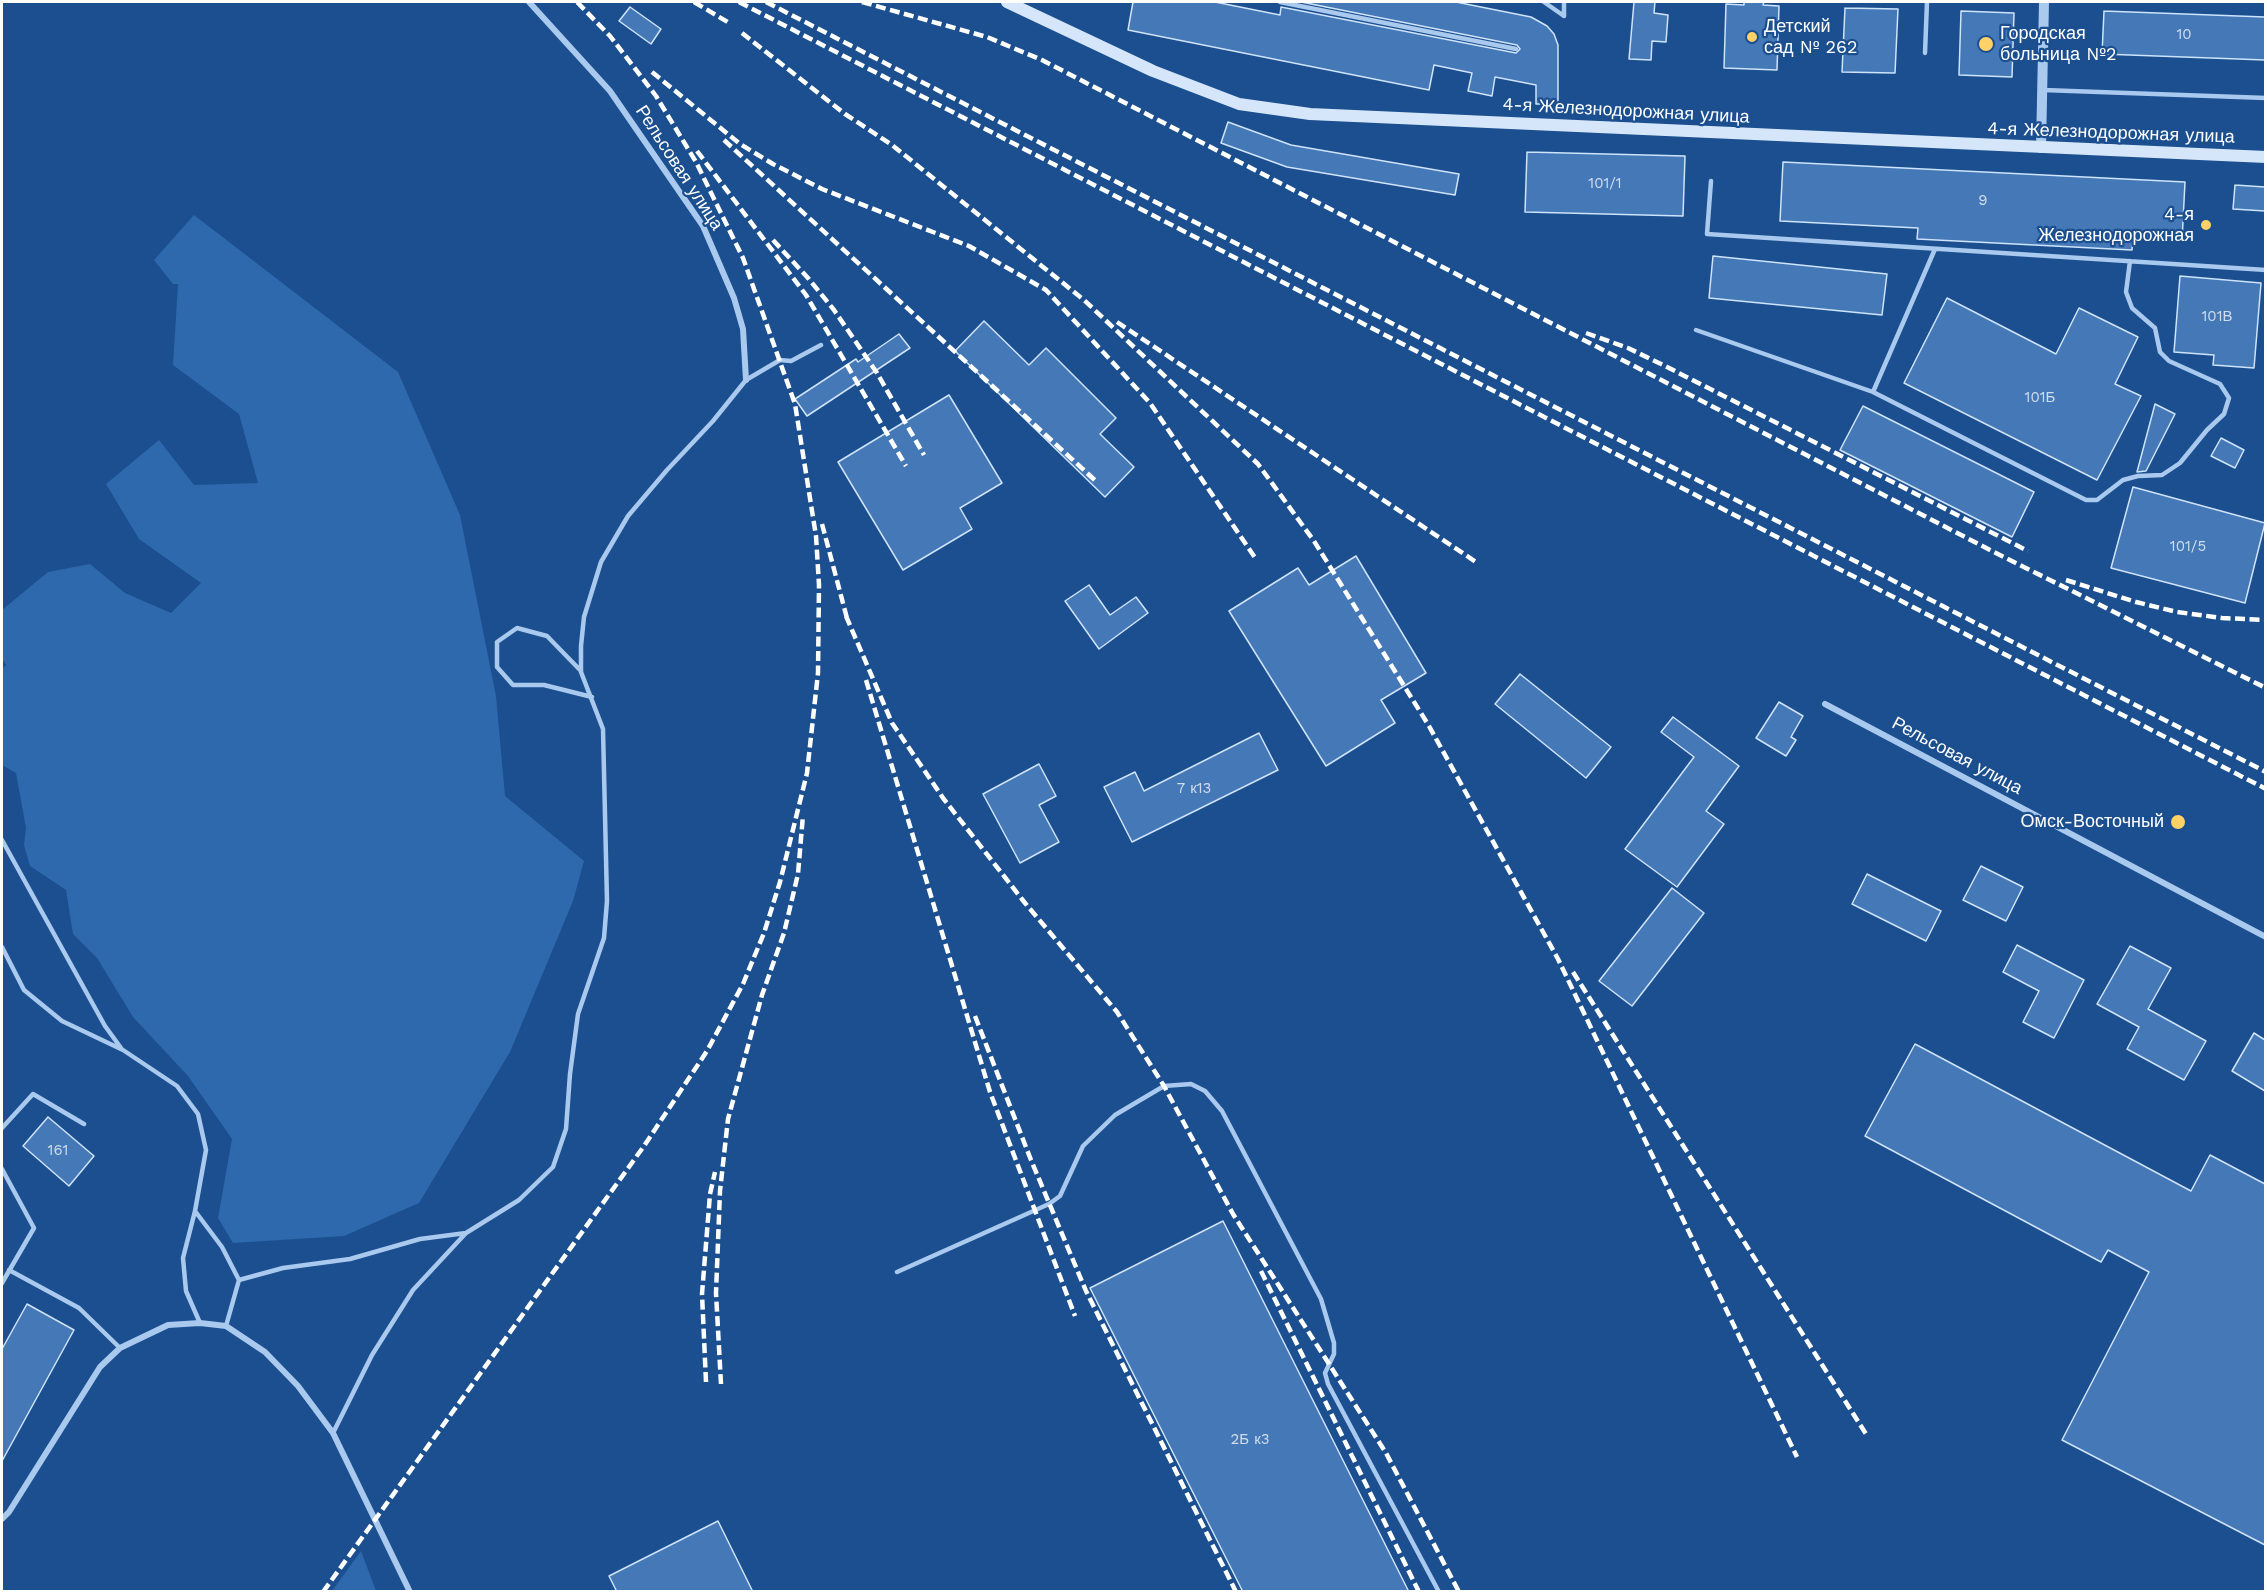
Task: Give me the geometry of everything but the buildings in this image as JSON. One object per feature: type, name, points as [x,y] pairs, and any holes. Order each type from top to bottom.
[{"type":"main road","name":"4-я Железнодорожная улица","points":[[1007,2],[1153,71],[1239,104],[1310,114],[2265,157]]},
{"type":"street","name":"Рельсовая улица","points":[[529,2],[610,91],[703,226],[730,288],[743,329],[746,380]]},
{"type":"street","points":[[2041,148],[2044,2]]},
{"type":"street","name":"Рельсовая улица","points":[[1825,704],[2265,937]]},
{"type":"street","points":[[2,1519],[9,1512],[100,1367],[120,1348],[168,1324],[200,1323],[226,1326],[265,1352],[298,1386],[333,1433],[376,1517],[410,1592]]},
{"type":"lane","points":[[1280,2],[1516,49]]},
{"type":"lane","points":[[1544,2],[1564,16],[1564,2]]},
{"type":"lane","points":[[1925,52],[1926,2]]},
{"type":"lane","points":[[2043,90],[2265,98]]},
{"type":"lane","points":[[1711,181],[1707,234],[2265,270]]},
{"type":"lane","points":[[1873,392],[1935,249]]},
{"type":"lane","points":[[1696,330],[1873,392],[2086,500],[2097,500],[2123,480],[2138,476],[2162,475],[2180,464],[2207,430],[2224,414],[2229,398],[2220,384],[2169,361],[2160,352],[2155,328],[2132,308],[2126,292],[2130,261]]},
{"type":"lane","points":[[581,672],[584,617],[601,562],[628,516],[713,421],[746,380],[780,360],[791,361],[820,345]]},
{"type":"lane","points":[[333,1433],[372,1355],[413,1290],[466,1233],[519,1200],[553,1167],[566,1129],[578,1014],[604,938],[607,901],[603,729],[592,697],[581,672],[547,636],[517,628],[497,642],[497,667],[513,685],[544,685],[592,697]]},
{"type":"lane","points":[[2,840],[105,1026],[123,1050]]},
{"type":"lane","points":[[2,947],[24,990],[62,1021],[123,1050],[177,1086],[198,1114],[206,1150],[195,1211],[183,1258],[186,1291],[200,1323]]},
{"type":"lane","points":[[897,1272],[1048,1204],[1060,1196],[1083,1146],[1115,1115],[1164,1086],[1191,1084],[1205,1091],[1222,1111],[1321,1299],[1334,1343],[1334,1354],[1325,1373],[1328,1384],[1439,1592]]},
{"type":"lane","points":[[2,1128],[33,1094],[84,1124]]},
{"type":"lane","points":[[2,1169],[34,1228],[2,1283]]},
{"type":"lane","points":[[195,1211],[222,1247],[239,1280],[226,1326]]},
{"type":"lane","points":[[239,1280],[283,1268],[350,1259],[420,1239],[466,1233]]},
{"type":"lane","points":[[9,1270],[79,1308],[120,1348]]},
{"type":"shaded area","points":[[194,215],[398,372],[460,515],[496,696],[505,796],[584,861],[573,901],[510,1052],[419,1203],[344,1236],[233,1243],[218,1218],[232,1139],[188,1076],[133,1017],[97,958],[73,934],[66,890],[30,866],[24,845],[26,828],[16,773],[2,765],[2,669],[6,665],[2,658],[2,610],[48,572],[90,564],[125,593],[171,613],[201,583],[139,539],[106,484],[159,440],[194,485],[258,483],[239,414],[173,365],[178,284],[173,284],[154,260]]},
{"type":"shaded area","points":[[361,1551],[376,1591],[332,1591]]},
{"type":"railway","points":[[323,1592],[644,1146],[707,1051],[743,984],[764,933],[780,882],[807,773],[818,673],[819,585],[816,536],[795,404],[743,258],[696,162],[656,96],[610,36],[577,2]]},
{"type":"railway","points":[[694,2],[731,24]]},
{"type":"railway","points":[[739,2],[2266,789]]},
{"type":"railway","points":[[766,2],[2266,772]]},
{"type":"railway","points":[[862,2],[987,37],[1042,60],[1994,552],[2266,688]]},
{"type":"railway","points":[[742,33],[845,114],[892,145],[1084,300],[1258,464],[1314,541],[1429,726],[1558,959],[1797,1457]]},
{"type":"railway","points":[[652,72],[740,144],[773,164],[822,189],[969,246],[1046,290],[1150,403],[1256,559]]},
{"type":"railway","points":[[724,140],[1098,483]]},
{"type":"railway","points":[[697,151],[806,295],[906,466]]},
{"type":"railway","points":[[773,240],[834,310],[877,373],[924,455]]},
{"type":"railway","points":[[1117,322],[1476,562]]},
{"type":"railway","points":[[1586,333],[1628,348],[1665,366],[2028,551]]},
{"type":"railway","points":[[822,524],[848,622]]},
{"type":"railway","points":[[2066,580],[2177,612],[2222,618],[2266,620]]},
{"type":"railway","points":[[846,616],[892,723],[943,798],[1025,903],[1117,1012],[1164,1086],[1233,1214],[1386,1453],[1459,1592]]},
{"type":"railway","points":[[866,680],[990,1092],[1075,1316]]},
{"type":"railway","points":[[721,1384],[716,1293],[720,1191],[728,1119],[762,995],[784,933],[798,874],[803,815]]},
{"type":"railway","points":[[1573,972],[1866,1434]]},
{"type":"railway","points":[[975,1016],[1031,1160],[1086,1291],[1236,1592]]},
{"type":"railway","points":[[706,1382],[702,1294],[710,1194],[715,1172]]},
{"type":"railway","points":[[1261,1271],[1419,1592]]},
{"type":"place","name":"Детский сад № 262","points":[[1752,37]]},
{"type":"place","name":"Городская больница №2","points":[[1986,44]]},
{"type":"place","name":"4-я Железнодорожная","points":[[2206,225]]},
{"type":"place","name":"Омск-Восточный","points":[[2178,822]]}]
